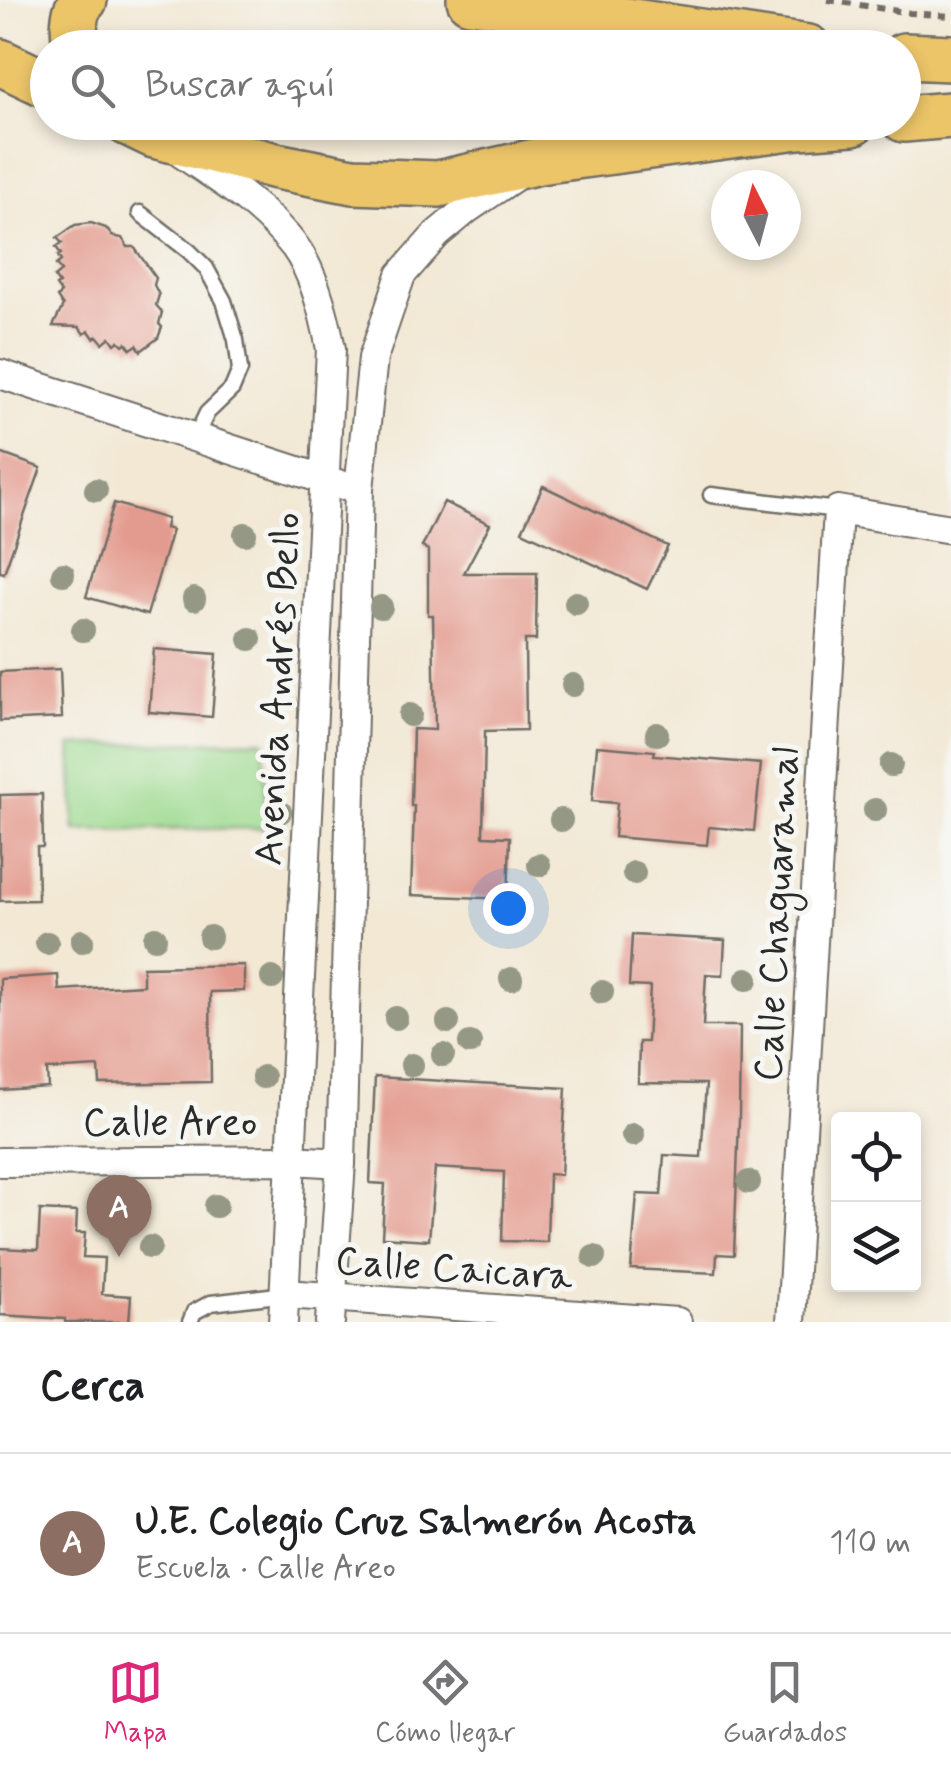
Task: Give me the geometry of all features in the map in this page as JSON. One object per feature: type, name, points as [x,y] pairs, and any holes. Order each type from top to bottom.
[{"type":"main road","points":[[74,30],[78,6],[84,0]]},
{"type":"main road","points":[[470,0],[686,30]]},
{"type":"main road","points":[[529,7],[559,30]]},
{"type":"main road","points":[[921,57],[951,58]]},
{"type":"main road","points":[[0,62],[30,76]]},
{"type":"main road","points":[[921,118],[951,116]]},
{"type":"main road","points":[[185,140],[276,166],[354,180],[438,184],[539,160],[691,140]]},
{"type":"main road","points":[[539,160],[557,140]]},
{"type":"street","name":"Avenida Andrés Bello","points":[[160,140],[227,184],[296,248],[321,302],[332,349],[284,1308]]},
{"type":"street","name":"Avenida Andrés Bello","points":[[331,1310],[341,1163],[359,489],[373,358],[401,275],[437,234],[467,209],[539,160]]},
{"type":"street","points":[[0,374],[326,482],[359,489]]},
{"type":"street","points":[[838,510],[951,529]]},
{"type":"street","name":"Calle Chaguaramal","points":[[792,1322],[838,510]]},
{"type":"street","name":"Calle Areo","points":[[0,1162],[341,1163]]},
{"type":"street","name":"Calle Caicara","points":[[284,1308],[678,1322]]},
{"type":"lane","points":[[140,213],[206,268],[218,288],[236,340],[240,370],[237,378],[232,389],[207,413],[195,439]]},
{"type":"lane","points":[[711,495],[838,510]]},
{"type":"lane","points":[[190,1322],[194,1312],[210,1303],[284,1308]]},
{"type":"path","points":[[828,0],[951,16]]},
{"type":"green space","points":[[264,740],[267,828],[75,831],[71,746]]},
{"type":"building","points":[[91,223],[134,247],[156,278],[156,305],[162,312],[162,327],[158,338],[141,351],[137,345],[131,349],[126,343],[115,344],[110,337],[103,343],[89,331],[84,334],[79,327],[53,326],[63,306],[57,297],[61,293],[54,277],[61,271],[56,265],[61,254],[56,247],[62,243],[57,238],[75,225]]},
{"type":"building","points":[[0,453],[41,468],[4,573],[0,572]]},
{"type":"building","points":[[543,486],[668,546],[647,589],[522,531]]},
{"type":"building","points":[[444,502],[490,524],[464,573],[537,573],[536,640],[525,640],[526,730],[485,731],[483,836],[510,837],[508,899],[411,895],[413,729],[435,730],[433,615],[428,615],[428,550],[422,547]]},
{"type":"building","points":[[114,503],[167,519],[165,528],[172,530],[147,615],[86,597]]},
{"type":"building","points":[[154,649],[217,654],[212,717],[149,712]]},
{"type":"building","points":[[60,669],[62,718],[0,721],[0,672]]},
{"type":"building","points":[[597,746],[761,764],[754,831],[709,827],[707,845],[614,837],[617,803],[592,801]]},
{"type":"building","points":[[42,794],[38,900],[0,901],[0,795]]},
{"type":"building","points":[[632,935],[725,940],[723,975],[706,974],[703,1026],[740,1026],[734,1255],[717,1254],[716,1273],[631,1269],[637,1194],[661,1195],[664,1155],[701,1157],[706,1084],[638,1083],[639,1042],[647,1042],[650,987],[629,986]]},
{"type":"building","points":[[244,965],[244,991],[210,992],[211,1082],[100,1084],[99,1067],[47,1070],[48,1087],[0,1090],[0,979],[58,975],[59,990],[143,985],[143,967]]},
{"type":"building","points":[[375,1077],[566,1088],[561,1175],[549,1174],[547,1242],[502,1241],[504,1172],[435,1168],[429,1240],[382,1237],[385,1184],[370,1183]]},
{"type":"building","points":[[40,1210],[77,1212],[76,1233],[85,1233],[83,1257],[104,1258],[102,1294],[131,1296],[129,1322],[65,1322],[0,1315],[0,1248],[38,1250]]},
{"type":"place","name":"U.E. Colegio Cruz Salmerón Acosta","points":[[119,1257]]}]
